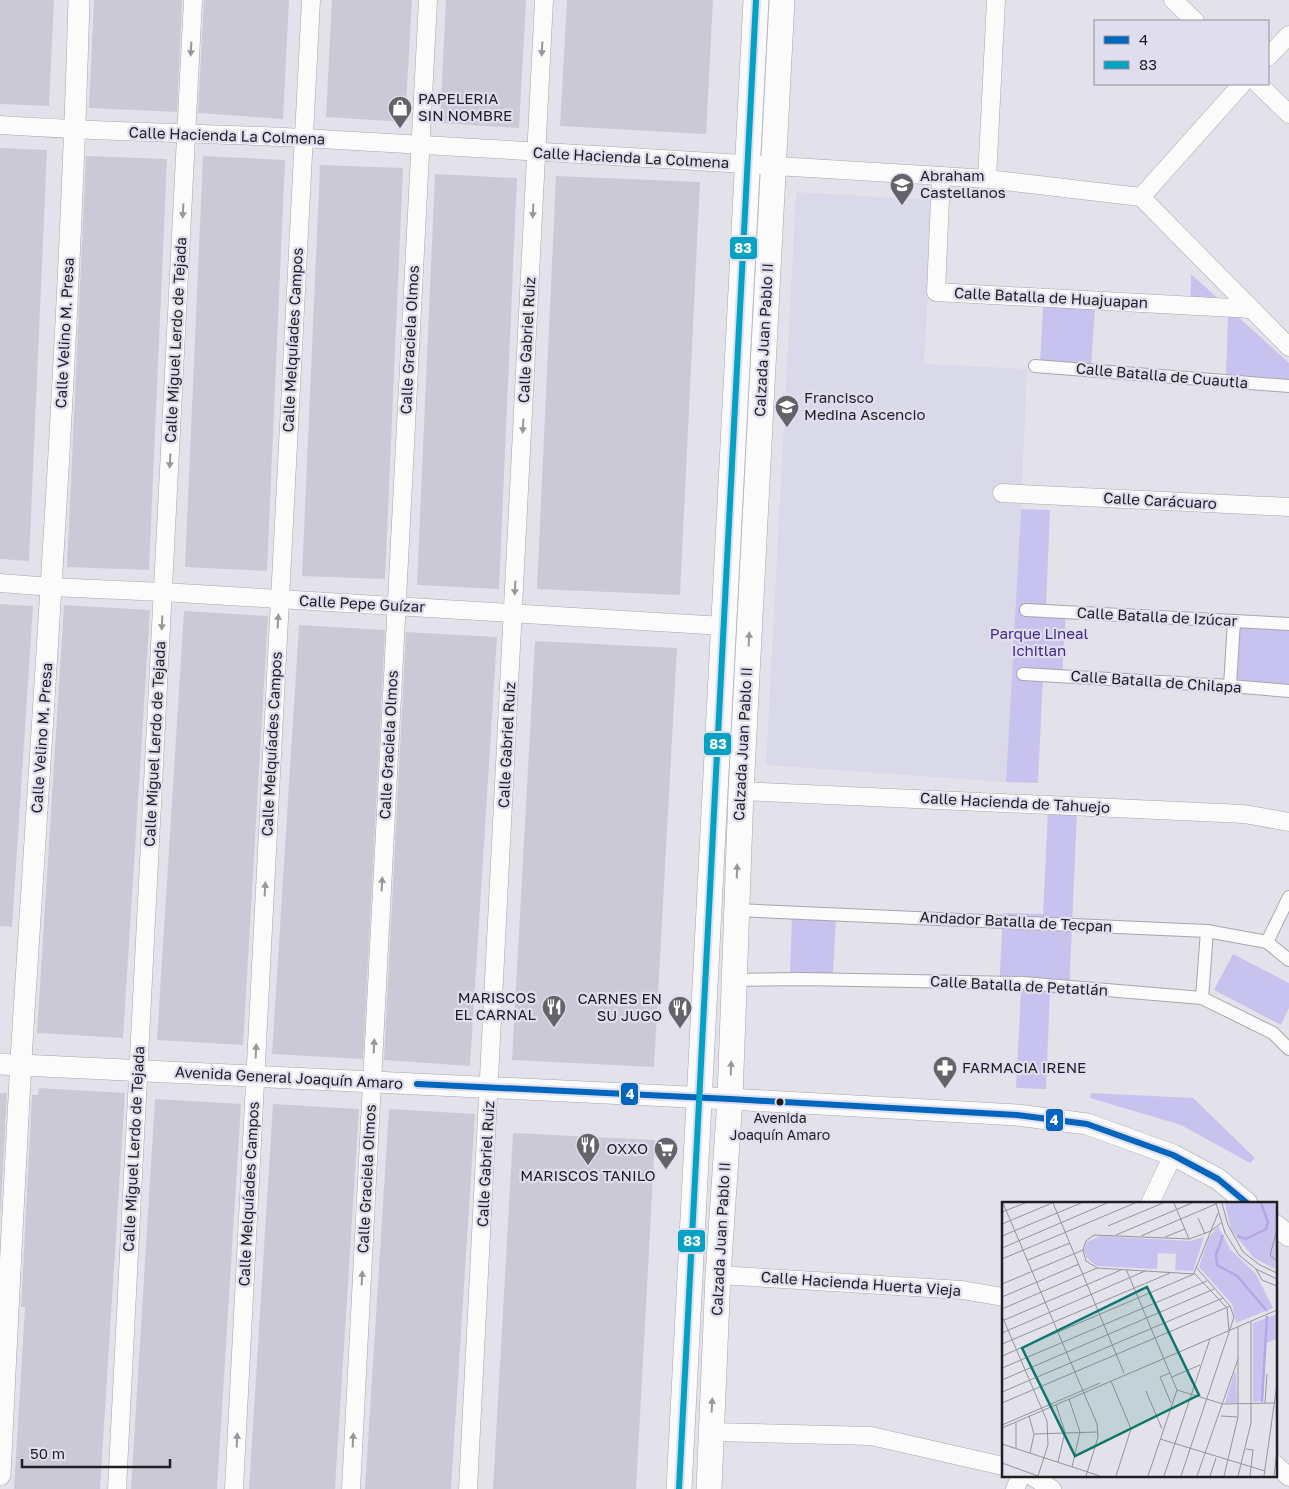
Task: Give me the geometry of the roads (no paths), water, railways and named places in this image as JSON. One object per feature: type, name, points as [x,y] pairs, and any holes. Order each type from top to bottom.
[{"type":"main road","name":"Calzada Juan Pablo II","points":[[679,1489],[756,0]]},
{"type":"main road","name":"Calzada Juan Pablo II","points":[[709,1489],[718,1275],[730,1099],[741,790],[782,0]]},
{"type":"street","name":"Calle Velino M. Presa","points":[[0,1475],[10,1064],[51,588],[75,130],[79,0]]},
{"type":"street","name":"Calle Miguel Lerdo de Tejada","points":[[117,1489],[194,0]]},
{"type":"street","name":"Calle Melquíades Campos","points":[[234,1489],[311,0]]},
{"type":"street","name":"Calle Graciela Olmos","points":[[351,1489],[428,0]]},
{"type":"street","name":"Calle Gabriel Ruiz","points":[[468,1489],[490,1088],[544,0]]},
{"type":"street","points":[[987,179],[996,0]]},
{"type":"street","points":[[1173,0],[1194,20]]},
{"type":"street","points":[[1269,56],[1289,35]]},
{"type":"street","points":[[1241,85],[1141,197],[1289,346]]},
{"type":"street","points":[[1259,85],[1289,114]]},
{"type":"street","name":"Calle Hacienda La Colmena","points":[[0,125],[75,130],[304,138],[941,176],[987,179],[1141,197]]},
{"type":"street","name":"Calle Batalla de Huajuapan","points":[[941,176],[936,292],[1252,309]]},
{"type":"street","name":"Calle Batalla de Cuautla","points":[[1035,366],[1289,386]]},
{"type":"street","name":"Calle Carácuaro","points":[[1002,493],[1289,507]]},
{"type":"street","name":"Calle Pepe Guízar","points":[[0,583],[51,588],[163,592],[724,626]]},
{"type":"street","name":"Calle Batalla de Izúcar","points":[[1026,610],[1289,624]]},
{"type":"street","points":[[1230,686],[1234,621]]},
{"type":"street","name":"Calle Batalla de Chilapa","points":[[1024,674],[1289,691]]},
{"type":"street","name":"Calle Hacienda de Tahuejo","points":[[741,790],[1244,814],[1289,822]]},
{"type":"street","points":[[1267,942],[1289,897]]},
{"type":"street","name":"Andador Batalla de Tecpan","points":[[736,910],[1207,931],[1267,942],[1289,960]]},
{"type":"street","points":[[1202,998],[1207,931]]},
{"type":"street","name":"Calle Batalla de Petatlán","points":[[735,980],[801,979],[1022,984],[1202,998],[1273,1033],[1289,1049]]},
{"type":"street","name":"Avenida General Joaquín Amaro","points":[[10,1064],[1017,1115],[1087,1124],[1173,1155],[1218,1180],[1246,1202]]},
{"type":"street","points":[[1150,1202],[1173,1155]]},
{"type":"street","points":[[1276,1226],[1289,1236]]},
{"type":"street","name":"Calle Hacienda Huerta Vieja","points":[[718,1275],[962,1290],[1002,1297]]},
{"type":"street","points":[[711,1432],[872,1436],[1002,1466]]},
{"type":"street","points":[[1276,1465],[1289,1477]]},
{"type":"street","points":[[1015,1489],[1021,1476]]},
{"type":"street","points":[[1032,1476],[1052,1489]]},
{"type":"place","name":"PAPELERIA SIN NOMBRE","points":[[400,129]]},
{"type":"place","name":"Abraham Castellanos","points":[[902,206]]},
{"type":"place","name":"Francisco Medina Ascencio","points":[[787,428]]},
{"type":"place","name":"MARISCOS EL CARNAL","points":[[554,1028]]},
{"type":"place","name":"CARNES EN SU JUGO","points":[[680,1029]]},
{"type":"place","name":"FARMACIA IRENE","points":[[945,1089]]},
{"type":"place","name":"Avenida Joaquín Amaro","points":[[780,1102]]},
{"type":"place","name":"MARISCOS TANILO","points":[[588,1166]]},
{"type":"place","name":"OXXO","points":[[666,1170]]},
{"type":"park label","name":"Parque Lineal Ichitlan","points":[[1039,642]]}]
